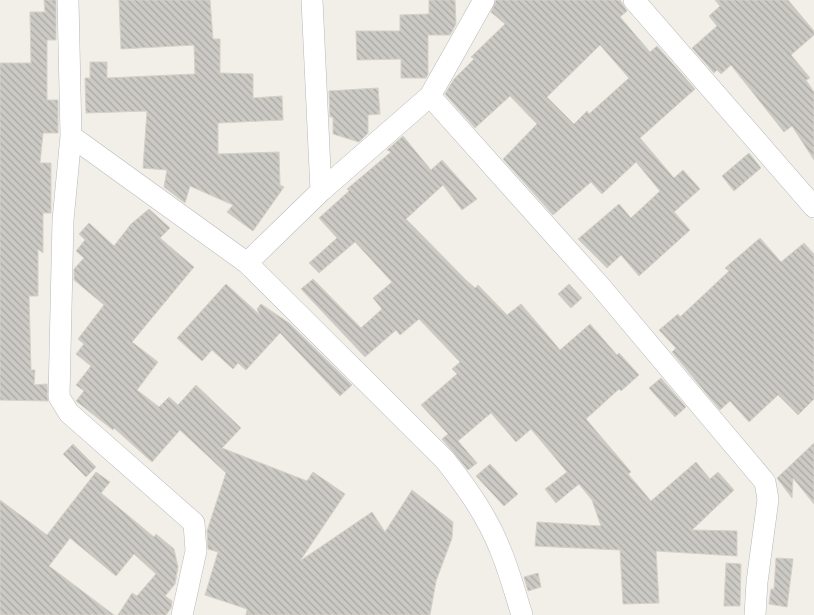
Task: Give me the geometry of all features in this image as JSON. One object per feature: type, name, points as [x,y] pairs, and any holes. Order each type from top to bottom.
[{"type":"street","points":[[68,0],[72,136],[63,220],[59,397],[69,413],[194,523],[196,551],[182,615]]},
{"type":"street","points":[[312,0],[321,191]]},
{"type":"street","points":[[247,263],[321,191],[430,96],[484,0]]},
{"type":"street","points":[[634,0],[814,207]]},
{"type":"street","points":[[430,96],[600,286],[765,482],[768,499],[757,582],[755,615]]},
{"type":"street","points":[[72,136],[247,263],[445,460],[488,522],[500,548],[522,615]]},
{"type":"building","points":[[44,0],[56,0],[56,40],[47,40],[47,100],[58,100],[58,133],[43,133],[40,163],[51,163],[51,213],[43,213],[43,253],[38,249],[38,296],[29,296],[31,370],[35,370],[34,385],[47,384],[48,401],[0,400],[0,63],[31,63],[30,12],[45,12]]},
{"type":"building","points":[[119,0],[210,0],[213,39],[220,39],[220,73],[253,74],[253,98],[282,96],[283,120],[218,123],[218,154],[279,152],[280,185],[284,187],[253,231],[227,212],[233,205],[190,186],[185,203],[164,187],[167,170],[143,168],[147,111],[86,113],[85,78],[90,78],[90,62],[107,62],[107,78],[195,74],[194,45],[121,49]]},
{"type":"building","points":[[429,0],[455,0],[456,24],[450,35],[428,35],[428,74],[426,78],[401,78],[401,59],[357,60],[356,31],[400,31],[400,15],[429,14]]},
{"type":"building","points":[[496,0],[620,0],[627,11],[620,17],[650,52],[657,46],[695,89],[640,138],[674,178],[683,170],[700,189],[674,212],[690,230],[639,276],[621,255],[607,268],[578,239],[619,204],[631,218],[660,191],[636,162],[602,194],[591,182],[553,215],[503,159],[537,124],[510,96],[475,128],[445,94],[454,79],[474,59],[471,57],[505,24],[491,12]],"holes":[[[600,45],[629,78],[589,114],[587,111],[574,124],[547,97]]]},
{"type":"building","points":[[715,0],[788,0],[814,31],[814,35],[791,55],[810,78],[806,80],[814,92],[814,160],[792,126],[784,132],[731,65],[721,74],[717,70],[714,73],[692,48],[717,26],[709,16],[720,6]]},
{"type":"building","points":[[378,88],[380,114],[368,115],[368,133],[359,142],[333,134],[333,117],[330,117],[329,91]]},
{"type":"building","points":[[403,136],[431,170],[442,160],[477,199],[462,210],[443,185],[406,219],[466,280],[475,288],[478,285],[507,315],[521,304],[560,350],[590,324],[617,355],[619,353],[639,375],[621,391],[619,389],[586,419],[631,472],[628,474],[651,501],[696,462],[710,479],[718,472],[734,490],[692,530],[737,531],[737,556],[656,551],[659,603],[623,604],[620,550],[535,546],[537,522],[601,526],[592,500],[579,484],[556,503],[545,489],[567,472],[531,429],[516,442],[491,413],[458,441],[477,463],[468,470],[442,439],[448,434],[421,405],[457,374],[452,369],[460,362],[419,319],[400,335],[396,330],[365,357],[301,289],[313,279],[361,328],[382,309],[373,298],[392,282],[355,242],[319,273],[309,263],[337,238],[319,218],[349,191],[347,189],[391,152],[387,150]]},
{"type":"building","points":[[749,153],[761,168],[734,191],[722,176]]},
{"type":"building","points":[[149,209],[170,228],[160,238],[194,267],[132,342],[158,362],[137,390],[159,407],[169,397],[178,405],[196,385],[241,428],[222,448],[307,481],[313,472],[345,494],[300,561],[372,512],[385,532],[412,490],[453,522],[452,538],[436,581],[430,615],[246,615],[247,609],[205,595],[218,552],[208,549],[207,531],[226,473],[180,430],[152,462],[114,428],[113,430],[76,401],[84,391],[76,385],[91,366],[76,354],[84,344],[78,339],[104,305],[74,280],[74,269],[84,258],[76,251],[85,240],[79,234],[89,223],[114,246],[131,224]]},
{"type":"building","points":[[760,238],[781,262],[804,243],[814,254],[814,399],[798,415],[778,395],[749,422],[730,401],[720,410],[672,352],[676,348],[659,330],[678,314],[680,317],[729,271],[725,268]]},
{"type":"building","points":[[226,284],[260,315],[257,309],[261,304],[289,323],[352,385],[340,396],[280,333],[246,370],[238,363],[233,369],[212,350],[202,361],[177,338]]},
{"type":"building","points":[[569,284],[582,298],[571,308],[558,294]]},
{"type":"building","points":[[661,378],[686,407],[675,417],[649,388]]},
{"type":"building","points":[[814,443],[814,504],[793,478],[792,498],[777,478]]},
{"type":"building","points":[[73,444],[96,467],[86,477],[63,454]]},
{"type":"building","points":[[490,464],[518,494],[504,506],[476,476]]},
{"type":"building","points":[[96,472],[110,482],[101,493],[154,537],[156,534],[174,549],[178,567],[175,584],[165,596],[172,601],[171,608],[166,615],[118,615],[132,593],[137,596],[156,574],[134,554],[116,576],[70,538],[49,566],[114,615],[0,615],[0,500],[47,535]]},
{"type":"building","points":[[776,558],[793,559],[787,607],[769,604],[771,589],[774,589]]},
{"type":"building","points":[[726,563],[741,564],[740,606],[724,606]]},
{"type":"building","points":[[538,573],[541,587],[528,591],[524,577]]}]
